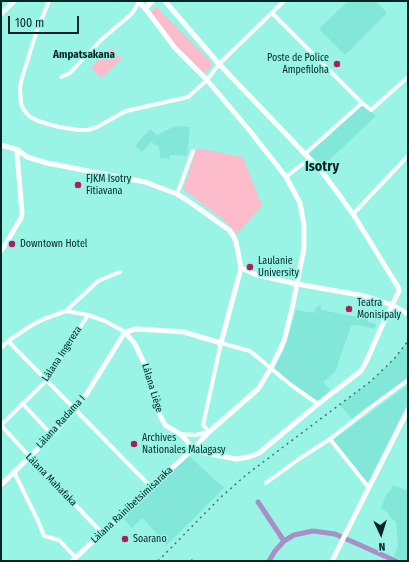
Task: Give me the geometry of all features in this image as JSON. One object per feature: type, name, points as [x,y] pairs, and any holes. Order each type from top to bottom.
[{"type":"main road","points":[[139,1],[145,8],[152,1]]},
{"type":"street","points":[[1,14],[14,1]]},
{"type":"street","points":[[49,1],[36,34],[20,87],[21,104],[29,116],[38,121],[59,127],[79,130],[88,130],[101,125],[126,111],[188,97],[207,80],[219,64],[284,1]]},
{"type":"street","points":[[61,77],[70,73],[100,40],[128,17],[133,12],[139,1]]},
{"type":"street","points":[[165,1],[219,64],[320,169],[353,214],[398,287],[398,293],[361,371],[318,404],[259,453],[249,458],[236,459],[192,450]]},
{"type":"street","name":"Làlana Rainibetsimisaraka","points":[[74,559],[192,450],[209,432],[258,389],[284,341],[304,248],[304,225],[300,203],[286,177],[207,80],[175,48],[145,8]]},
{"type":"street","points":[[272,13],[362,103],[371,110],[408,77]]},
{"type":"street","points":[[305,154],[362,103]]},
{"type":"street","points":[[1,145],[18,150],[27,157],[47,163],[145,182],[177,194],[229,230],[234,237],[241,268],[221,343],[203,425],[209,432],[195,435],[180,434]]},
{"type":"street","points":[[1,250],[12,235],[22,214],[17,154],[18,150]]},
{"type":"street","points":[[177,194],[193,151]]},
{"type":"street","points":[[353,214],[408,156]]},
{"type":"street","points":[[286,177],[309,159]]},
{"type":"street","points":[[241,268],[257,275],[365,296],[392,305],[408,314]]},
{"type":"street","points":[[1,348],[8,341],[32,325],[66,311],[98,281],[120,272]]},
{"type":"street","name":"Làlana Liège","points":[[66,311],[88,315],[105,321],[125,332],[135,344],[144,363],[156,407],[165,426],[180,434],[187,441],[192,450]]},
{"type":"street","name":"Làlana Ingereza","points":[[1,425],[47,380],[88,315]]},
{"type":"street","points":[[125,332],[136,329],[184,332],[250,351],[291,385],[318,404]]},
{"type":"street","name":"Làlana Radama I","points":[[1,485],[52,435],[75,409],[86,395],[125,332]]},
{"type":"street","points":[[8,341],[151,487]]},
{"type":"street","points":[[266,483],[408,380]]},
{"type":"street","points":[[22,403],[52,435]]},
{"type":"street","points":[[332,561],[408,410]]},
{"type":"street","name":"Làlana Mahafaka","points":[[1,425],[102,533]]},
{"type":"street","points":[[330,438],[368,488]]},
{"type":"street","points":[[14,472],[44,536],[59,540],[74,559]]},
{"type":"shaded area","points":[[348,1],[376,1],[387,13],[345,55],[319,29]]},
{"type":"shaded area","points":[[157,7],[211,62],[211,67],[208,70],[205,72],[202,71],[148,17],[149,14]]},
{"type":"shaded area","points":[[111,48],[122,59],[101,78],[91,67]]},
{"type":"shaded area","name":"Isotry","points":[[363,104],[376,116],[321,168],[306,153]]},
{"type":"shaded area","points":[[175,126],[190,127],[187,156],[170,155],[169,159],[160,158],[159,147],[151,142],[142,152],[135,146],[150,129],[157,135]]},
{"type":"shaded area","points":[[197,148],[243,157],[262,206],[237,234],[226,222],[183,189]]},
{"type":"shaded area","points":[[321,305],[321,310],[368,319],[368,322],[376,324],[375,329],[357,325],[351,326],[335,372],[323,382],[330,390],[317,403],[273,370],[284,350],[296,310],[314,313],[316,307]]},
{"type":"shaded area","points":[[408,341],[408,379],[352,419],[340,405],[371,381],[394,359]]},
{"type":"shaded area","points":[[408,385],[408,403],[368,483],[357,473],[333,440]]},
{"type":"shaded area","points":[[188,455],[224,488],[167,545],[142,518],[132,528],[123,518]]},
{"type":"shaded area","points":[[393,485],[408,491],[408,561],[403,561],[394,556],[398,546],[396,522],[381,508],[386,495]]},
{"type":"waterway","points":[[258,502],[284,541]]},
{"type":"waterway","points":[[269,561],[284,541],[294,535],[313,531],[335,534],[396,561]]},
{"type":"railway","points":[[158,561],[220,498],[246,475],[371,381],[394,359],[408,341]]},
{"type":"place","name":"Poste de Police Ampefiloha","points":[[337,64]]},
{"type":"place","name":"FJKM Isotry Fitiavana","points":[[78,185]]},
{"type":"place","name":"Downtown Hotel","points":[[12,244]]},
{"type":"place","name":"Laulanie University","points":[[250,267]]},
{"type":"place","name":"Teatra Monisipaly","points":[[349,309]]},
{"type":"place","name":"Archives Nationales Malagasy","points":[[134,444]]},
{"type":"place","name":"Soarano","points":[[125,539]]},
{"type":"district","name":"Ampatsakana","points":[[84,55]]},
{"type":"district","name":"Isotry","points":[[322,167]]}]
